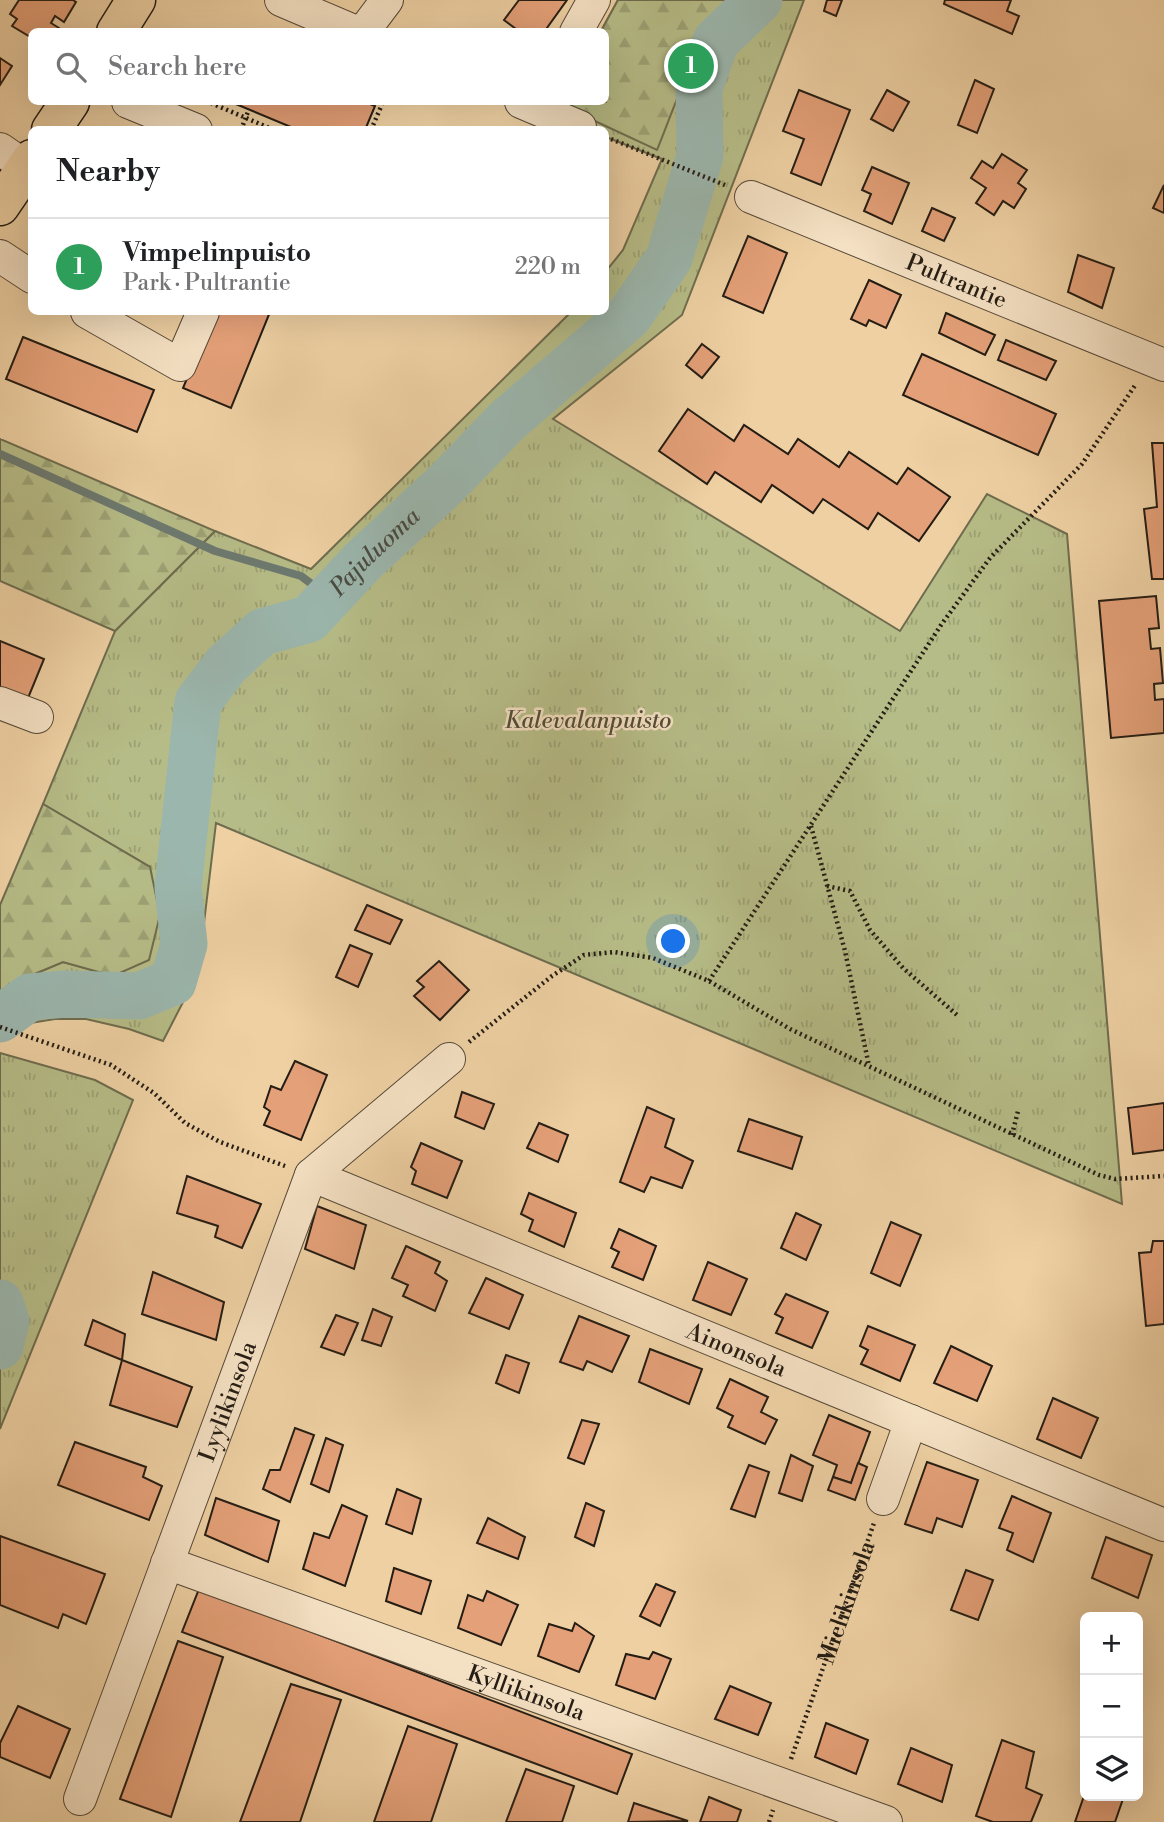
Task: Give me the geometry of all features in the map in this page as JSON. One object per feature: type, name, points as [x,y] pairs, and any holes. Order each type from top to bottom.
[{"type":"main road","points":[[118,28],[136,0]]},
{"type":"main road","points":[[54,126],[68,105]]},
{"type":"main road","points":[[0,206],[19,158]]},
{"type":"street","points":[[281,0],[347,28]]},
{"type":"street","points":[[366,28],[387,0]]},
{"type":"street","points":[[578,28],[594,0]]},
{"type":"street","points":[[135,105],[186,126]]},
{"type":"street","points":[[533,105],[580,126]]},
{"type":"street","name":"Pultrantie","points":[[751,197],[1158,363]]},
{"type":"street","points":[[0,256],[28,274]]},
{"type":"street","points":[[93,315],[180,365],[202,315]]},
{"type":"street","points":[[0,702],[37,717]]},
{"type":"street","name":"Lyylikinsola","points":[[80,1799],[311,1175],[449,1059]]},
{"type":"street","name":"Ainonsola","points":[[311,1175],[1164,1525]]},
{"type":"street","points":[[883,1499],[911,1421]]},
{"type":"street","name":"Kyllikinsola","points":[[167,1563],[886,1822]]},
{"type":"path","points":[[214,105],[265,126]]},
{"type":"path","points":[[373,126],[382,105]]},
{"type":"path","points":[[243,126],[249,109]]},
{"type":"path","points":[[609,138],[715,181]]},
{"type":"path","points":[[709,981],[941,625],[990,558],[1082,464],[1158,363]]},
{"type":"path","points":[[811,826],[845,951],[869,1067]]},
{"type":"path","points":[[827,886],[849,891],[870,930],[903,968],[957,1015]]},
{"type":"path","points":[[449,1059],[552,976],[584,955],[614,952],[653,958],[709,981],[790,1029],[1081,1167],[1115,1179],[1164,1176]]},
{"type":"path","points":[[0,1027],[111,1065],[154,1093],[186,1123],[220,1142],[311,1175]]},
{"type":"path","points":[[1012,1135],[1018,1111]]},
{"type":"path","name":"Mielikinsola","points":[[782,1784],[883,1499]]},
{"type":"green space","name":"Kalevalanpuisto","points":[[618,0],[804,0],[682,315],[553,419],[900,631],[987,494],[1067,534],[1122,1204],[216,823],[198,973],[163,1041],[129,1029],[86,1019],[55,1019],[12,1026],[0,1020],[0,994],[20,980],[63,962],[113,976],[150,867],[43,804],[115,631],[215,531],[311,569],[568,315],[609,315],[609,267],[623,250],[662,159],[609,138],[609,126],[589,126],[604,105],[609,105],[609,28],[603,28]]},
{"type":"green space","points":[[618,0],[731,0],[697,53],[657,150],[560,105],[609,105],[609,28],[603,28]]},
{"type":"green space","points":[[0,439],[215,531],[115,631],[0,581]]},
{"type":"green space","points":[[43,804],[150,867],[160,915],[149,960],[113,976],[63,962],[20,980],[0,994],[0,905]]},
{"type":"green space","points":[[0,1053],[95,1080],[133,1100],[0,1429]]},
{"type":"building","points":[[19,0],[76,2],[64,22],[55,16],[51,23],[59,28],[28,28],[28,36],[12,26],[17,19],[10,14]]},
{"type":"building","points":[[519,0],[567,0],[547,28],[515,28],[504,20]]},
{"type":"building","points":[[827,0],[842,0],[836,16],[824,11]]},
{"type":"building","points":[[945,0],[1011,0],[1007,11],[1019,16],[1012,34],[944,4]]},
{"type":"building","points":[[0,58],[12,66],[0,85]]},
{"type":"building","points":[[975,80],[994,89],[977,133],[958,125]]},
{"type":"building","points":[[799,90],[850,110],[821,185],[791,173],[804,139],[783,131]]},
{"type":"building","points":[[887,90],[909,102],[893,131],[871,119]]},
{"type":"building","points":[[238,105],[375,106],[367,126],[288,126]]},
{"type":"building","points":[[1002,154],[1027,170],[1018,183],[1026,189],[1014,208],[1003,201],[994,215],[976,203],[986,188],[971,178],[982,161],[993,168]]},
{"type":"building","points":[[872,167],[909,183],[892,224],[864,211],[871,194],[862,190]]},
{"type":"building","points":[[1164,185],[1164,213],[1153,208]]},
{"type":"building","points":[[932,208],[955,218],[944,241],[922,231]]},
{"type":"building","points":[[748,236],[787,253],[763,313],[723,296]]},
{"type":"building","points":[[1078,255],[1114,268],[1102,308],[1068,292]]},
{"type":"building","points":[[869,280],[901,295],[886,328],[869,320],[866,326],[851,319]]},
{"type":"building","points":[[946,313],[995,335],[985,355],[939,333]]},
{"type":"building","points":[[214,315],[269,315],[231,408],[183,388]]},
{"type":"building","points":[[23,337],[154,390],[137,432],[6,379]]},
{"type":"building","points":[[1006,340],[1056,361],[1046,380],[998,360]]},
{"type":"building","points":[[702,344],[719,357],[702,378],[686,365]]},
{"type":"building","points":[[922,354],[1056,414],[1038,455],[903,395]]},
{"type":"building","points":[[688,409],[734,441],[744,425],[788,454],[798,439],[839,467],[849,452],[897,484],[908,468],[950,497],[919,541],[878,513],[868,529],[823,499],[813,513],[772,485],[761,502],[715,472],[707,484],[659,451]]},
{"type":"building","points":[[1152,443],[1164,443],[1164,579],[1152,579],[1144,509],[1157,507]]},
{"type":"building","points":[[1156,596],[1159,628],[1149,629],[1151,649],[1160,648],[1163,683],[1154,684],[1155,700],[1164,699],[1164,733],[1111,738],[1099,601]]},
{"type":"building","points":[[0,641],[44,659],[26,703],[0,693]]},
{"type":"building","points":[[367,905],[402,920],[390,944],[355,930]]},
{"type":"building","points":[[350,945],[372,954],[358,987],[336,977]]},
{"type":"building","points":[[439,961],[469,990],[440,1020],[414,996],[424,987],[417,981]]},
{"type":"building","points":[[295,1061],[327,1075],[301,1140],[264,1125],[270,1111],[264,1107],[271,1086],[281,1090]]},
{"type":"building","points":[[462,1092],[494,1104],[484,1129],[455,1117]]},
{"type":"building","points":[[1164,1103],[1164,1150],[1133,1154],[1128,1108]]},
{"type":"building","points":[[647,1107],[674,1119],[665,1147],[693,1161],[682,1188],[651,1177],[644,1192],[620,1182]]},
{"type":"building","points":[[749,1119],[802,1137],[792,1169],[738,1151]]},
{"type":"building","points":[[539,1123],[568,1135],[558,1162],[527,1148]]},
{"type":"building","points":[[421,1143],[462,1161],[447,1198],[412,1184],[416,1171],[411,1167]]},
{"type":"building","points":[[187,1176],[261,1204],[242,1248],[215,1237],[218,1226],[177,1213]]},
{"type":"building","points":[[529,1193],[576,1213],[564,1247],[529,1231],[533,1220],[521,1214]]},
{"type":"building","points":[[317,1206],[366,1225],[354,1269],[305,1249]]},
{"type":"building","points":[[796,1213],[821,1225],[806,1260],[781,1248]]},
{"type":"building","points":[[891,1222],[921,1235],[900,1286],[871,1273]]},
{"type":"building","points":[[619,1229],[656,1246],[643,1280],[612,1267],[619,1252],[611,1248]]},
{"type":"building","points":[[1153,1241],[1164,1241],[1164,1324],[1146,1326],[1139,1253],[1151,1252]]},
{"type":"building","points":[[406,1246],[440,1262],[435,1273],[447,1281],[435,1311],[403,1296],[408,1285],[392,1278]]},
{"type":"building","points":[[708,1262],[747,1279],[731,1315],[693,1300]]},
{"type":"building","points":[[153,1272],[224,1302],[216,1340],[142,1314]]},
{"type":"building","points":[[486,1278],[523,1295],[509,1329],[469,1313]]},
{"type":"building","points":[[786,1294],[828,1312],[812,1348],[776,1333],[783,1318],[775,1314]]},
{"type":"building","points":[[373,1309],[392,1317],[381,1346],[362,1340]]},
{"type":"building","points":[[336,1315],[358,1323],[344,1355],[321,1347]]},
{"type":"building","points":[[579,1316],[629,1336],[612,1372],[587,1361],[583,1370],[560,1362]]},
{"type":"building","points":[[93,1320],[125,1334],[122,1360],[85,1345]]},
{"type":"building","points":[[868,1326],[915,1345],[900,1381],[861,1364],[868,1350],[860,1346]]},
{"type":"building","points":[[951,1346],[992,1366],[977,1401],[934,1383]]},
{"type":"building","points":[[650,1349],[702,1369],[689,1404],[639,1382]]},
{"type":"building","points":[[506,1355],[529,1363],[519,1393],[496,1383]]},
{"type":"building","points":[[122,1360],[192,1387],[177,1427],[110,1405]]},
{"type":"building","points":[[730,1379],[768,1397],[761,1412],[777,1420],[765,1444],[728,1427],[733,1416],[717,1408]]},
{"type":"building","points":[[1053,1398],[1098,1418],[1081,1458],[1037,1439]]},
{"type":"building","points":[[829,1415],[870,1432],[851,1483],[833,1477],[837,1465],[813,1455]]},
{"type":"building","points":[[582,1420],[599,1424],[584,1464],[568,1458]]},
{"type":"building","points":[[295,1428],[314,1435],[290,1502],[263,1489],[270,1470],[280,1470]]},
{"type":"building","points":[[326,1438],[343,1445],[329,1492],[311,1484]]},
{"type":"building","points":[[75,1442],[146,1467],[143,1477],[162,1486],[149,1520],[58,1485]]},
{"type":"building","points":[[791,1455],[813,1466],[802,1501],[779,1493]]},
{"type":"building","points":[[927,1462],[978,1480],[962,1527],[937,1518],[932,1533],[905,1524]]},
{"type":"building","points":[[858,1463],[867,1467],[855,1500],[828,1490],[833,1477],[851,1483]]},
{"type":"building","points":[[749,1465],[769,1472],[755,1517],[731,1509]]},
{"type":"building","points":[[397,1489],[421,1499],[412,1534],[386,1524]]},
{"type":"building","points":[[1012,1496],[1051,1513],[1033,1562],[1007,1550],[1013,1533],[999,1528]]},
{"type":"building","points":[[216,1498],[279,1521],[268,1562],[205,1535]]},
{"type":"building","points":[[586,1503],[604,1511],[594,1546],[575,1537]]},
{"type":"building","points":[[342,1505],[367,1516],[345,1586],[303,1569],[314,1533],[329,1538]]},
{"type":"building","points":[[488,1518],[525,1537],[518,1559],[477,1543]]},
{"type":"building","points":[[0,1536],[105,1574],[86,1624],[63,1614],[58,1628],[0,1605]]},
{"type":"building","points":[[1106,1537],[1152,1555],[1138,1598],[1092,1578]]},
{"type":"building","points":[[394,1568],[431,1581],[421,1614],[386,1601]]},
{"type":"building","points":[[966,1570],[993,1580],[978,1620],[951,1610]]},
{"type":"building","points":[[656,1584],[675,1592],[660,1626],[640,1616]]},
{"type":"building","points":[[199,1589],[632,1754],[617,1794],[182,1632]]},
{"type":"building","points":[[487,1591],[518,1605],[501,1645],[458,1628],[468,1595],[483,1601]]},
{"type":"building","points":[[575,1623],[594,1636],[579,1672],[538,1656],[549,1624],[572,1631]]},
{"type":"building","points":[[178,1641],[223,1657],[171,1817],[120,1799]]},
{"type":"building","points":[[653,1652],[671,1659],[655,1699],[616,1685],[626,1654],[649,1659]]},
{"type":"building","points":[[291,1684],[341,1700],[300,1822],[240,1822]]},
{"type":"building","points":[[730,1686],[771,1703],[758,1735],[715,1719]]},
{"type":"building","points":[[18,1706],[70,1729],[50,1778],[0,1757],[0,1743]]},
{"type":"building","points":[[826,1723],[868,1740],[856,1774],[815,1757]]},
{"type":"building","points":[[408,1726],[457,1744],[431,1822],[374,1822]]},
{"type":"building","points":[[1002,1740],[1034,1752],[1026,1788],[1042,1795],[1031,1822],[993,1822],[976,1816]]},
{"type":"building","points":[[911,1748],[952,1765],[942,1802],[898,1784]]},
{"type":"building","points":[[526,1769],[574,1786],[562,1822],[506,1822]]},
{"type":"building","points":[[709,1797],[741,1810],[737,1822],[700,1822]]},
{"type":"building","points":[[1082,1801],[1122,1801],[1115,1822],[1075,1822]]},
{"type":"building","points":[[634,1803],[688,1821],[628,1822]]},
{"type":"waterway","name":"Pajuluoma","points":[[0,1019],[30,997],[66,994],[139,996],[173,982],[184,944],[178,887],[198,702],[226,665],[262,632],[309,619],[363,561],[445,485],[508,420],[629,316],[669,258],[700,156],[699,88],[716,41],[759,0]]},
{"type":"waterway","points":[[0,454],[215,551],[301,576],[329,597]]},
{"type":"waterway","name":"Pajuluoma","points":[[0,1303],[6,1321],[0,1346]]},
{"type":"place","name":"Vimpelinpuisto","points":[[691,66]]}]
